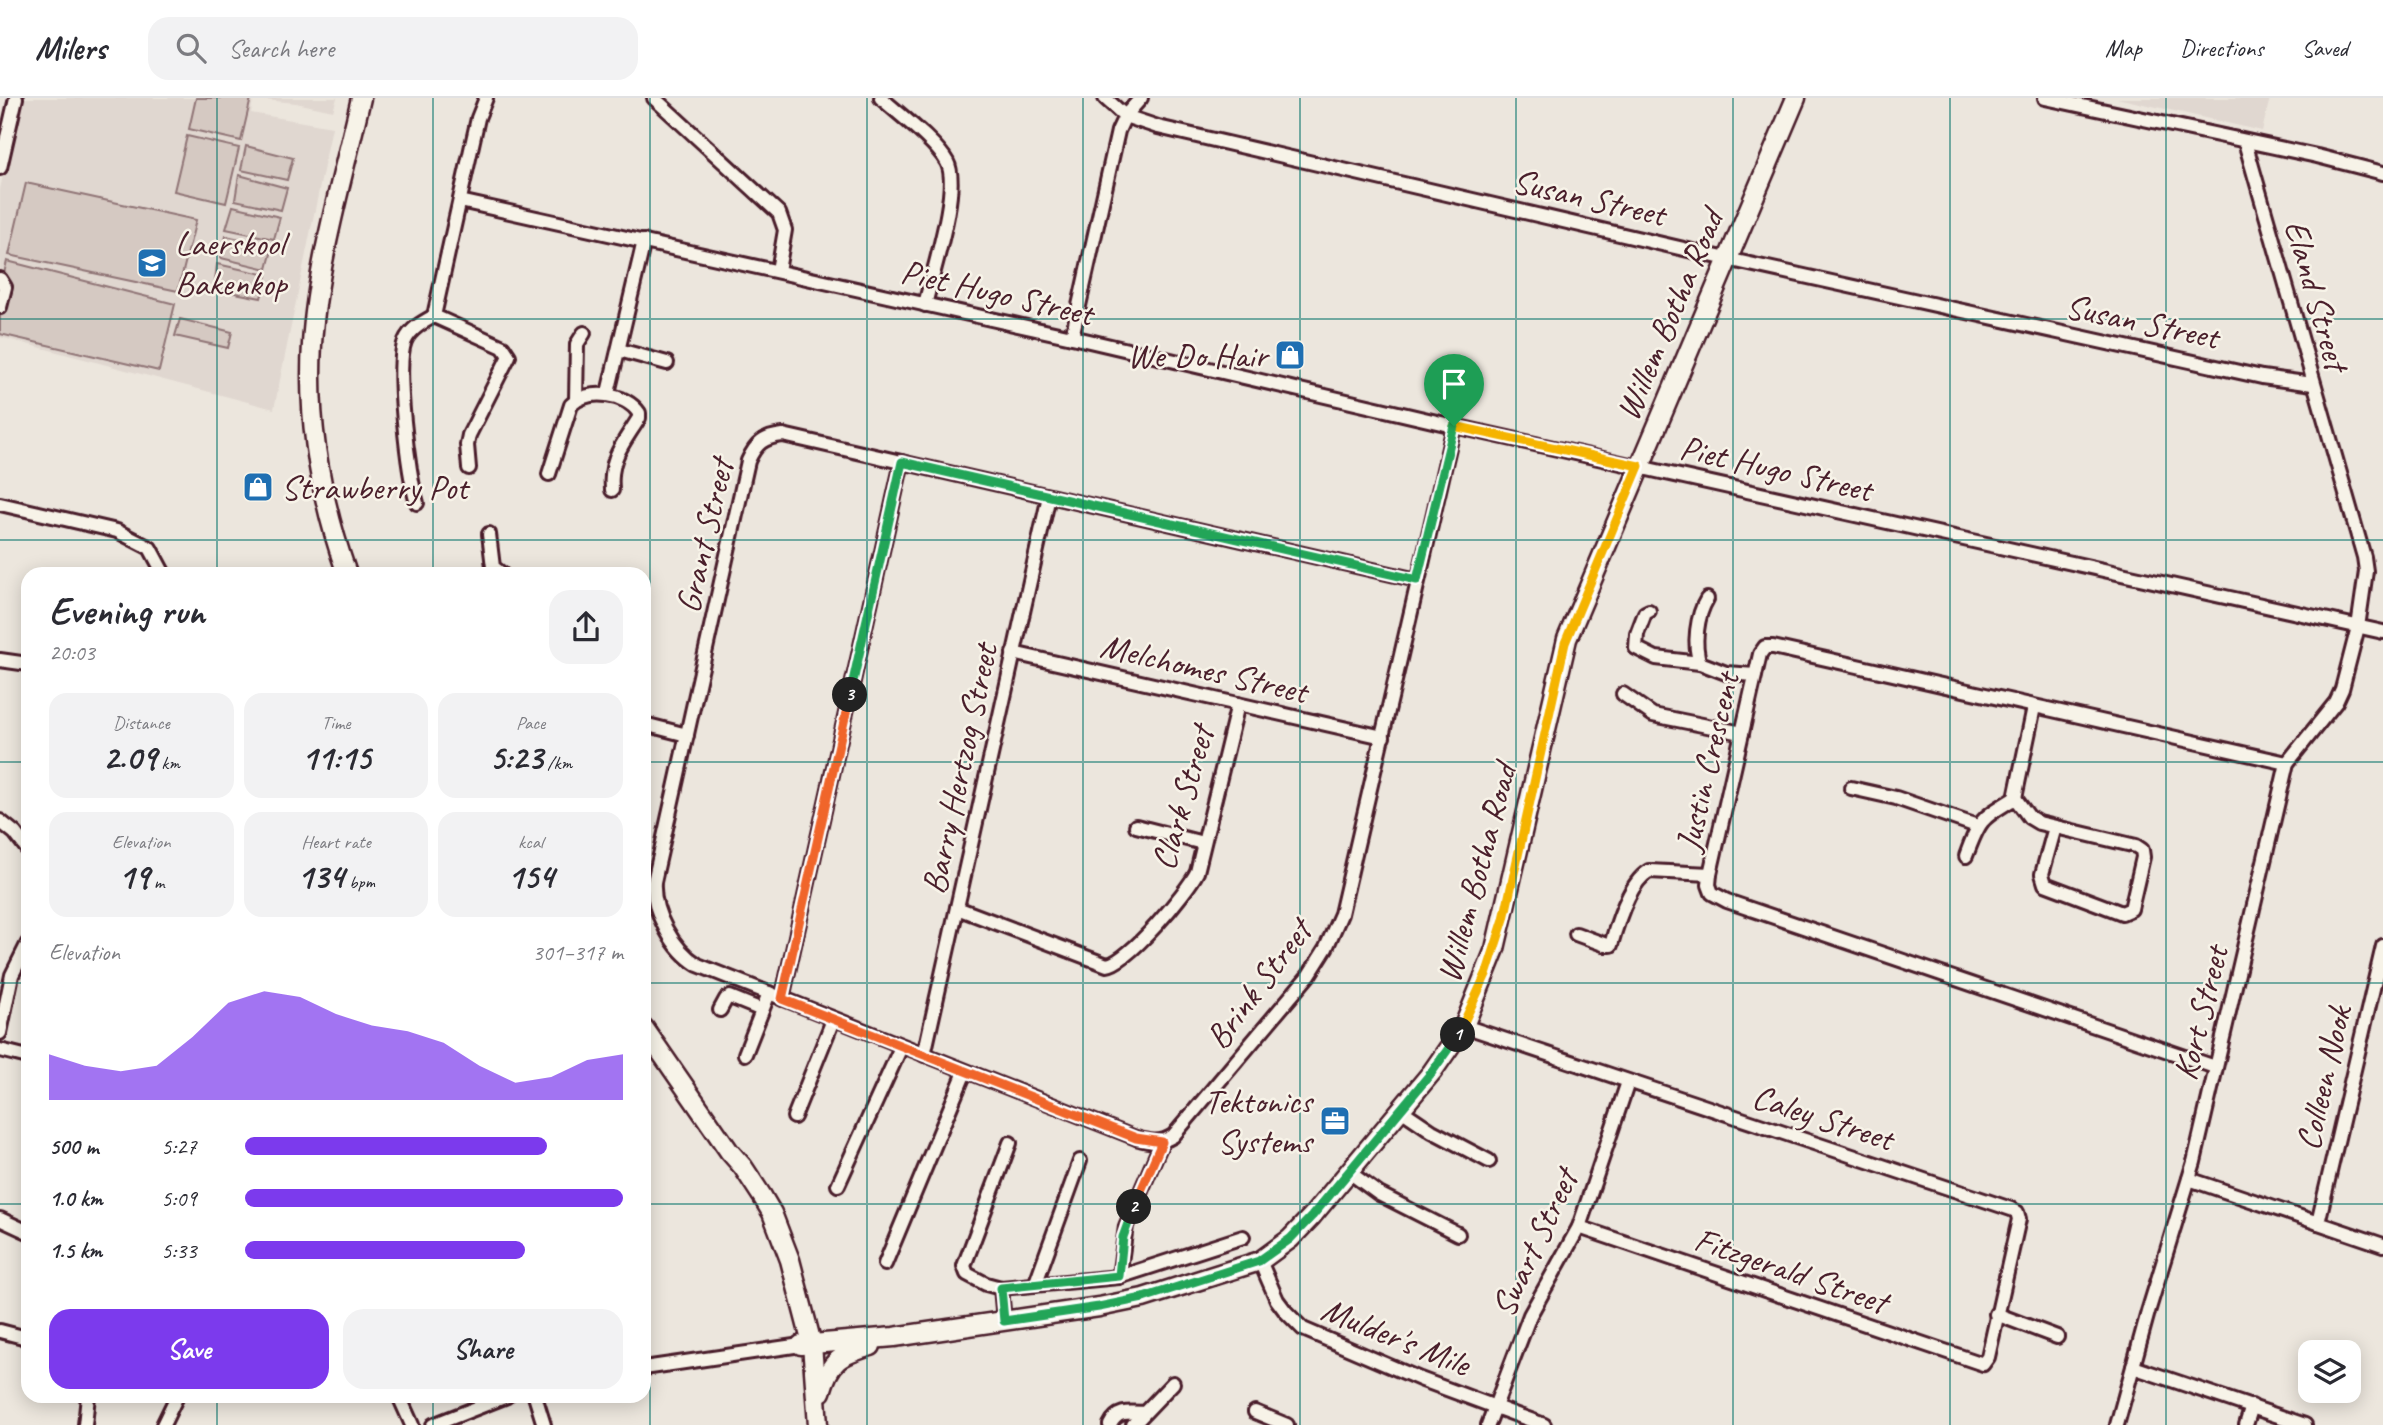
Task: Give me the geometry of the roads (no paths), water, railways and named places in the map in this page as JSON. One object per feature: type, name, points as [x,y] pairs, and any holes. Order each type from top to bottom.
[{"type":"street","points":[[0,168],[16,98]]},
{"type":"street","points":[[345,567],[332,531],[317,462],[311,397],[312,342],[322,271],[361,98]]},
{"type":"street","points":[[417,503],[406,441],[401,354],[408,334],[433,316],[478,118],[486,98]]},
{"type":"street","points":[[654,98],[779,213],[785,230],[778,271]]},
{"type":"street","points":[[881,98],[938,150],[950,169],[951,194],[925,305]]},
{"type":"street","name":"Susan Street","points":[[1105,98],[1125,116],[1158,127],[1727,259],[2262,377],[2314,384]]},
{"type":"street","points":[[1072,337],[1116,139],[1125,116],[1141,98]]},
{"type":"street","name":"Willem Botha Road","points":[[807,1345],[894,1337],[1099,1307],[1143,1298],[1259,1261],[1290,1239],[1305,1224],[1432,1072],[1464,1026],[1487,972],[1504,919],[1565,643],[1796,98]]},
{"type":"street","points":[[2045,98],[2317,156],[2383,173]]},
{"type":"street","name":"Eland Street","points":[[2245,142],[2365,562],[2358,627]]},
{"type":"street","name":"Piet Hugo Street","points":[[460,201],[644,240],[1454,426],[2383,632]]},
{"type":"street","points":[[608,393],[644,240]]},
{"type":"street","points":[[0,279],[5,286],[0,307]]},
{"type":"street","points":[[433,316],[503,347],[509,356],[469,435],[469,468]]},
{"type":"street","points":[[549,474],[568,411],[576,400],[577,344],[584,333]]},
{"type":"street","points":[[619,350],[667,363]]},
{"type":"street","points":[[576,400],[608,393],[634,407],[639,413],[639,418],[612,464],[612,490]]},
{"type":"street","name":"Brink Street","points":[[1162,1142],[1173,1136],[1309,975],[1326,948],[1347,897],[1454,426]]},
{"type":"street","name":"Grant Street","points":[[769,993],[698,965],[681,951],[659,914],[653,893],[748,461],[758,443],[765,438],[783,435],[902,462]]},
{"type":"street","points":[[782,999],[902,462],[1417,580]]},
{"type":"street","name":"Barry Hertzog Street","points":[[924,1055],[1049,496]]},
{"type":"street","points":[[0,505],[117,531],[150,548],[162,567]]},
{"type":"street","points":[[489,534],[493,567]]},
{"type":"street","points":[[1700,663],[1695,641],[1703,605],[1707,599]]},
{"type":"street","points":[[1649,611],[1645,613],[1637,634],[1636,648],[1656,658],[1700,663],[1726,673],[1755,675]]},
{"type":"street","name":"Kort Street","points":[[2117,1425],[2189,1179],[2287,763],[2339,696],[2358,627]]},
{"type":"street","name":"Justin Crescent","points":[[2215,1067],[1712,894],[1710,874],[1755,675],[1760,654],[1769,646],[2287,763]]},
{"type":"street","name":"Melchomes Street","points":[[1013,653],[1383,737]]},
{"type":"street","points":[[0,660],[21,663]]},
{"type":"street","points":[[1623,694],[1653,715],[1742,733]]},
{"type":"street","name":"Clark Street","points":[[957,908],[1107,965],[1129,953],[1187,889],[1197,872],[1238,704]]},
{"type":"street","points":[[1966,856],[1977,826],[1986,816],[2015,797],[2034,707]]},
{"type":"street","points":[[651,726],[687,735]]},
{"type":"street","points":[[1851,788],[1896,798],[1977,826]]},
{"type":"street","points":[[2015,797],[2029,817],[2039,823],[2136,846],[2141,850],[2143,856],[2131,909],[2122,913],[2045,884],[2042,874],[2055,827]]},
{"type":"street","points":[[0,821],[21,841]]},
{"type":"street","points":[[1136,826],[1203,843]]},
{"type":"street","points":[[1576,934],[1606,945],[1611,944],[1626,904],[1641,877],[1649,871],[1710,874]]},
{"type":"street","name":"Colleen Nook","points":[[2318,1223],[2383,946]]},
{"type":"street","points":[[0,1032],[6,974],[21,953]]},
{"type":"street","points":[[745,1054],[769,993],[1136,1138],[1162,1142],[1126,1226],[1119,1276]]},
{"type":"street","points":[[720,1010],[730,997],[762,1010]]},
{"type":"street","points":[[794,1117],[833,1020]]},
{"type":"street","name":"Caley Street","points":[[1464,1026],[2013,1209],[2018,1214],[2018,1225],[1985,1364]]},
{"type":"street","points":[[651,1038],[743,1167],[772,1213],[790,1260],[807,1345],[818,1425]]},
{"type":"street","points":[[838,1185],[901,1047]]},
{"type":"street","points":[[0,1050],[21,1055]]},
{"type":"street","points":[[885,1265],[965,1072]]},
{"type":"street","name":"Swart Street","points":[[1488,1425],[1530,1315],[1579,1227],[1628,1082]]},
{"type":"street","points":[[1401,1110],[1432,1131],[1489,1161]]},
{"type":"street","points":[[1010,1143],[964,1266],[967,1274],[974,1279],[1001,1288],[1119,1276],[1243,1237]]},
{"type":"street","points":[[1035,1285],[1080,1161]]},
{"type":"street","points":[[1349,1172],[1379,1195],[1458,1234]]},
{"type":"street","points":[[2189,1179],[2383,1245]]},
{"type":"street","points":[[0,1219],[21,1229]]},
{"type":"street","name":"Fitzgerald Street","points":[[1579,1227],[1985,1364]]},
{"type":"street","name":"Mulder's Mile","points":[[1259,1261],[1277,1300],[1303,1329],[1408,1374],[1544,1425]]},
{"type":"street","points":[[1001,1288],[1004,1321]]},
{"type":"street","points":[[1996,1314],[2057,1338]]},
{"type":"street","points":[[0,1332],[21,1337]]},
{"type":"street","points":[[817,1406],[826,1376],[833,1364],[852,1352],[894,1337]]},
{"type":"street","points":[[651,1367],[807,1345]]},
{"type":"street","points":[[807,1345],[809,1425]]},
{"type":"street","points":[[2133,1367],[2305,1425]]},
{"type":"street","points":[[1133,1425],[1173,1383]]},
{"type":"street","points":[[83,1403],[85,1425]]},
{"type":"street","points":[[163,1425],[174,1403]]},
{"type":"street","points":[[402,1403],[412,1425]]},
{"type":"street","points":[[433,1425],[489,1403]]},
{"type":"street","points":[[537,1403],[544,1425]]},
{"type":"street","points":[[2246,1425],[2252,1406]]},
{"type":"street","points":[[1255,1412],[1287,1425]]},
{"type":"street","points":[[1110,1425],[1119,1414],[1143,1413]]},
{"type":"place","name":"Laerskool Bakenkop","points":[[152,263]]},
{"type":"place","name":"We Do Hair","points":[[1290,355]]},
{"type":"place","name":"Strawberry Pot","points":[[258,487]]},
{"type":"place","name":"Tektonics Systems","points":[[1335,1121]]}]
